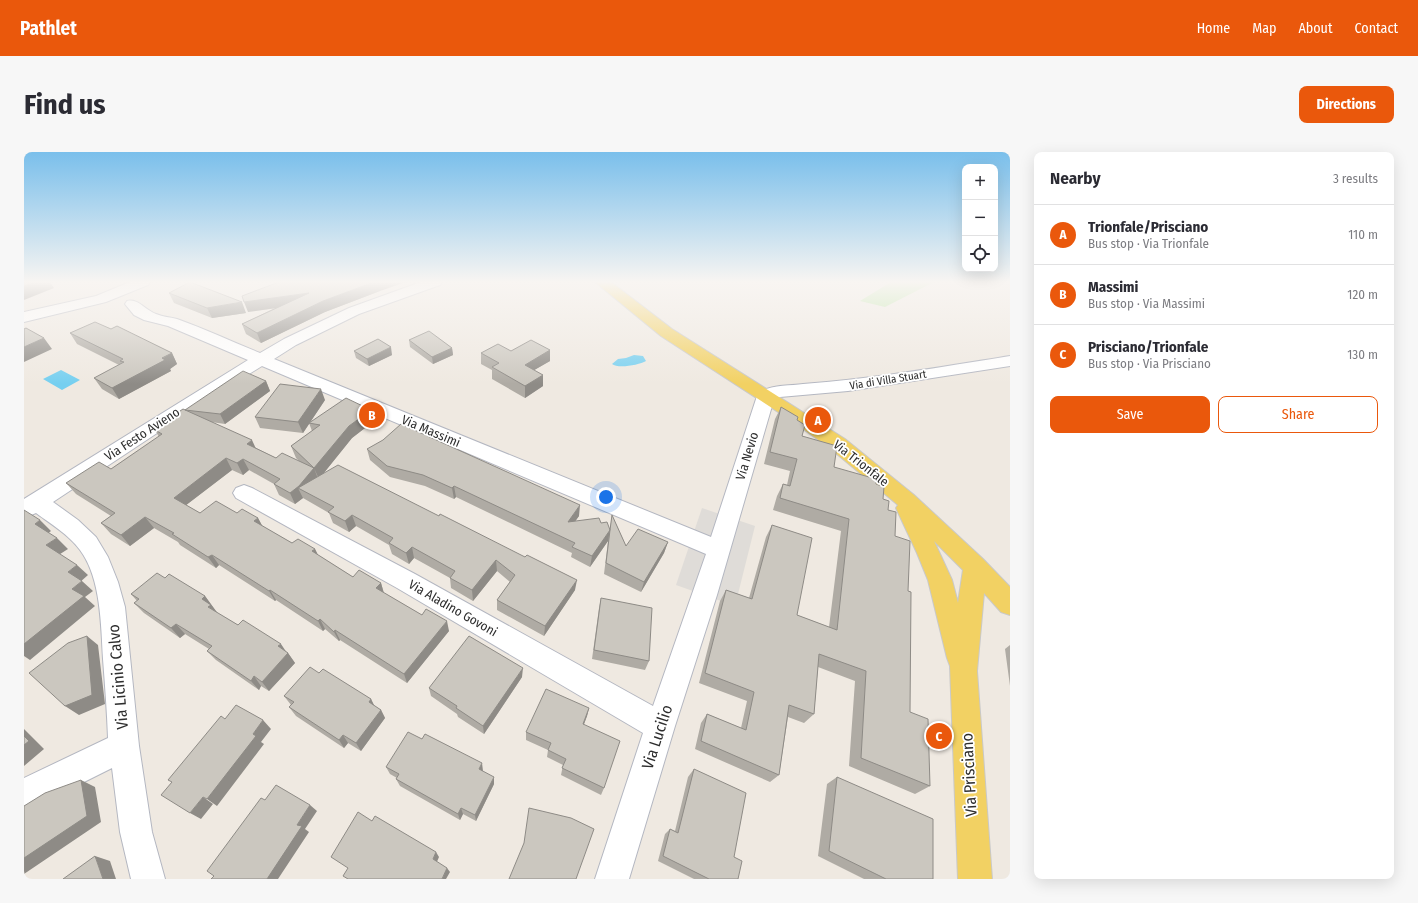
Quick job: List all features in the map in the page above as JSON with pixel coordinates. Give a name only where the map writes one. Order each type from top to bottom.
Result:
[{"type":"main road","name":"Via Trionfale","points":[[646,316],[668,334],[838,444],[901,495],[975,566],[1010,604]]},
{"type":"main road","name":"Via Prisciano","points":[[901,495],[929,553],[940,580],[963,671]]},
{"type":"main road","name":"Via Prisciano","points":[[975,566],[963,671],[975,879]]},
{"type":"street","name":"Via Massimi","points":[[149,316],[160,321],[171,322],[719,550]]},
{"type":"street","name":"Via Festo Avieno","points":[[30,506],[261,359],[290,342],[345,316]]},
{"type":"street","name":"Via di Villa Stuart","points":[[766,396],[777,392],[848,386],[1010,361]]},
{"type":"street","name":"Via Nevio","points":[[719,550],[766,396]]},
{"type":"street","name":"Via Aladino Govoni","points":[[244,493],[413,585],[660,726]]},
{"type":"street","name":"Via Licinio Calvo","points":[[30,506],[66,522],[86,542],[94,554],[101,570],[112,607],[124,746],[136,832],[148,879]]},
{"type":"street","name":"Via Lucilio","points":[[612,879],[660,726],[719,550]]},
{"type":"street","points":[[24,796],[45,784],[124,746]]},
{"type":"shaded area","points":[[702,508],[755,526],[735,606],[676,585]]},
{"type":"water","points":[[634,355],[643,356],[646,361],[629,366],[612,364],[618,359]]},
{"type":"water","points":[[61,370],[80,380],[62,390],[43,379]]},
{"type":"building","points":[[259,316],[292,316],[257,333],[242,324]]},
{"type":"building","points":[[95,322],[111,329],[117,326],[172,353],[162,358],[165,360],[112,388],[94,378],[124,362],[120,361],[123,359],[70,333]]},
{"type":"building","points":[[26,328],[44,338],[24,347],[24,329]]},
{"type":"building","points":[[429,331],[452,348],[432,357],[409,340]]},
{"type":"building","points":[[378,339],[391,347],[367,359],[354,351]]},
{"type":"building","points":[[531,340],[550,350],[525,365],[543,375],[525,386],[492,367],[499,363],[481,353],[498,344],[511,351]]},
{"type":"building","points":[[243,371],[266,381],[220,414],[185,410]]},
{"type":"building","points":[[280,384],[321,389],[298,422],[255,417]]},
{"type":"building","points":[[346,398],[371,410],[349,426],[314,468],[291,446],[320,425],[309,423]]},
{"type":"building","points":[[781,407],[798,417],[797,420],[805,425],[802,436],[837,446],[834,467],[876,479],[876,484],[884,487],[883,499],[889,501],[888,510],[896,512],[895,536],[910,541],[908,591],[911,592],[910,712],[928,719],[930,786],[861,758],[866,671],[819,654],[814,714],[789,705],[779,775],[701,741],[707,714],[746,730],[754,692],[705,673],[726,590],[752,599],[772,525],[812,538],[797,615],[837,630],[849,519],[780,498],[783,484],[790,486],[797,459],[770,452]]},
{"type":"building","points":[[183,409],[252,440],[247,444],[276,458],[282,453],[314,468],[299,486],[290,493],[274,484],[280,479],[243,459],[237,463],[226,458],[174,498],[200,513],[216,501],[237,513],[242,509],[258,518],[254,521],[292,543],[298,539],[315,549],[312,551],[353,577],[359,570],[381,583],[376,588],[422,615],[426,609],[447,621],[404,674],[335,630],[334,632],[320,619],[318,621],[212,555],[208,557],[172,534],[174,533],[145,517],[121,535],[101,523],[115,513],[66,483],[99,462],[111,469],[162,434],[155,430],[168,422],[165,421]]},
{"type":"building","points":[[401,424],[580,505],[568,522],[599,518],[601,523],[607,522],[610,530],[592,556],[572,547],[575,543],[454,486],[452,488],[423,475],[387,466],[367,449],[383,440]]},
{"type":"building","points":[[338,465],[439,516],[440,514],[525,557],[527,555],[577,580],[545,626],[497,600],[515,575],[496,560],[472,590],[450,578],[455,571],[412,547],[406,553],[389,543],[393,538],[352,515],[345,521],[328,512],[334,507],[298,488]]},
{"type":"building","points":[[24,510],[40,520],[35,524],[57,538],[46,545],[77,565],[68,572],[82,581],[72,589],[84,596],[24,644]]},
{"type":"building","points":[[612,515],[626,546],[638,529],[668,542],[644,582],[606,563]]},
{"type":"building","points":[[157,573],[165,578],[169,574],[205,596],[202,599],[211,605],[208,607],[238,625],[243,620],[281,644],[278,646],[288,653],[262,682],[254,676],[251,681],[207,651],[212,646],[176,624],[171,628],[134,603],[139,599],[131,594]]},
{"type":"building","points":[[601,598],[652,608],[649,661],[594,650]]},
{"type":"building","points":[[87,636],[92,695],[65,706],[29,673],[68,643]]},
{"type":"building","points":[[469,636],[523,668],[483,726],[456,708],[457,706],[429,688]]},
{"type":"building","points":[[310,667],[319,673],[323,669],[371,699],[369,702],[381,710],[356,743],[343,735],[339,740],[289,707],[294,702],[284,696]]},
{"type":"building","points":[[546,689],[589,708],[583,724],[620,741],[604,788],[562,768],[566,759],[548,750],[551,743],[526,732]]},
{"type":"building","points":[[236,705],[263,720],[253,734],[256,736],[207,799],[203,797],[190,813],[161,795],[172,782],[168,780],[221,716],[225,719]]},
{"type":"building","points":[[408,732],[422,739],[425,734],[482,763],[479,769],[494,777],[475,815],[461,808],[458,814],[396,779],[399,774],[386,767]]},
{"type":"building","points":[[24,736],[29,741],[24,745]]},
{"type":"building","points":[[694,769],[746,793],[734,857],[742,861],[738,879],[709,879],[663,856],[670,829],[678,833]]},
{"type":"building","points":[[837,777],[933,819],[933,879],[886,879],[829,851]]},
{"type":"building","points":[[81,780],[87,816],[24,858],[24,806],[45,793]]},
{"type":"building","points":[[276,785],[310,805],[297,825],[302,826],[267,879],[211,879],[214,876],[207,871],[261,798],[265,800]]},
{"type":"building","points":[[529,808],[571,818],[594,829],[576,879],[509,879],[524,843]]},
{"type":"building","points":[[358,812],[372,821],[375,816],[436,852],[433,859],[447,868],[442,879],[348,879],[343,876],[348,868],[331,857]]},
{"type":"building","points":[[95,856],[103,879],[63,879]]},
{"type":"place","name":"Massimi","points":[[372,415]]},
{"type":"place","name":"Trionfale/Prisciano","points":[[818,420]]},
{"type":"place","name":"Prisciano/Trionfale","points":[[939,736]]}]
